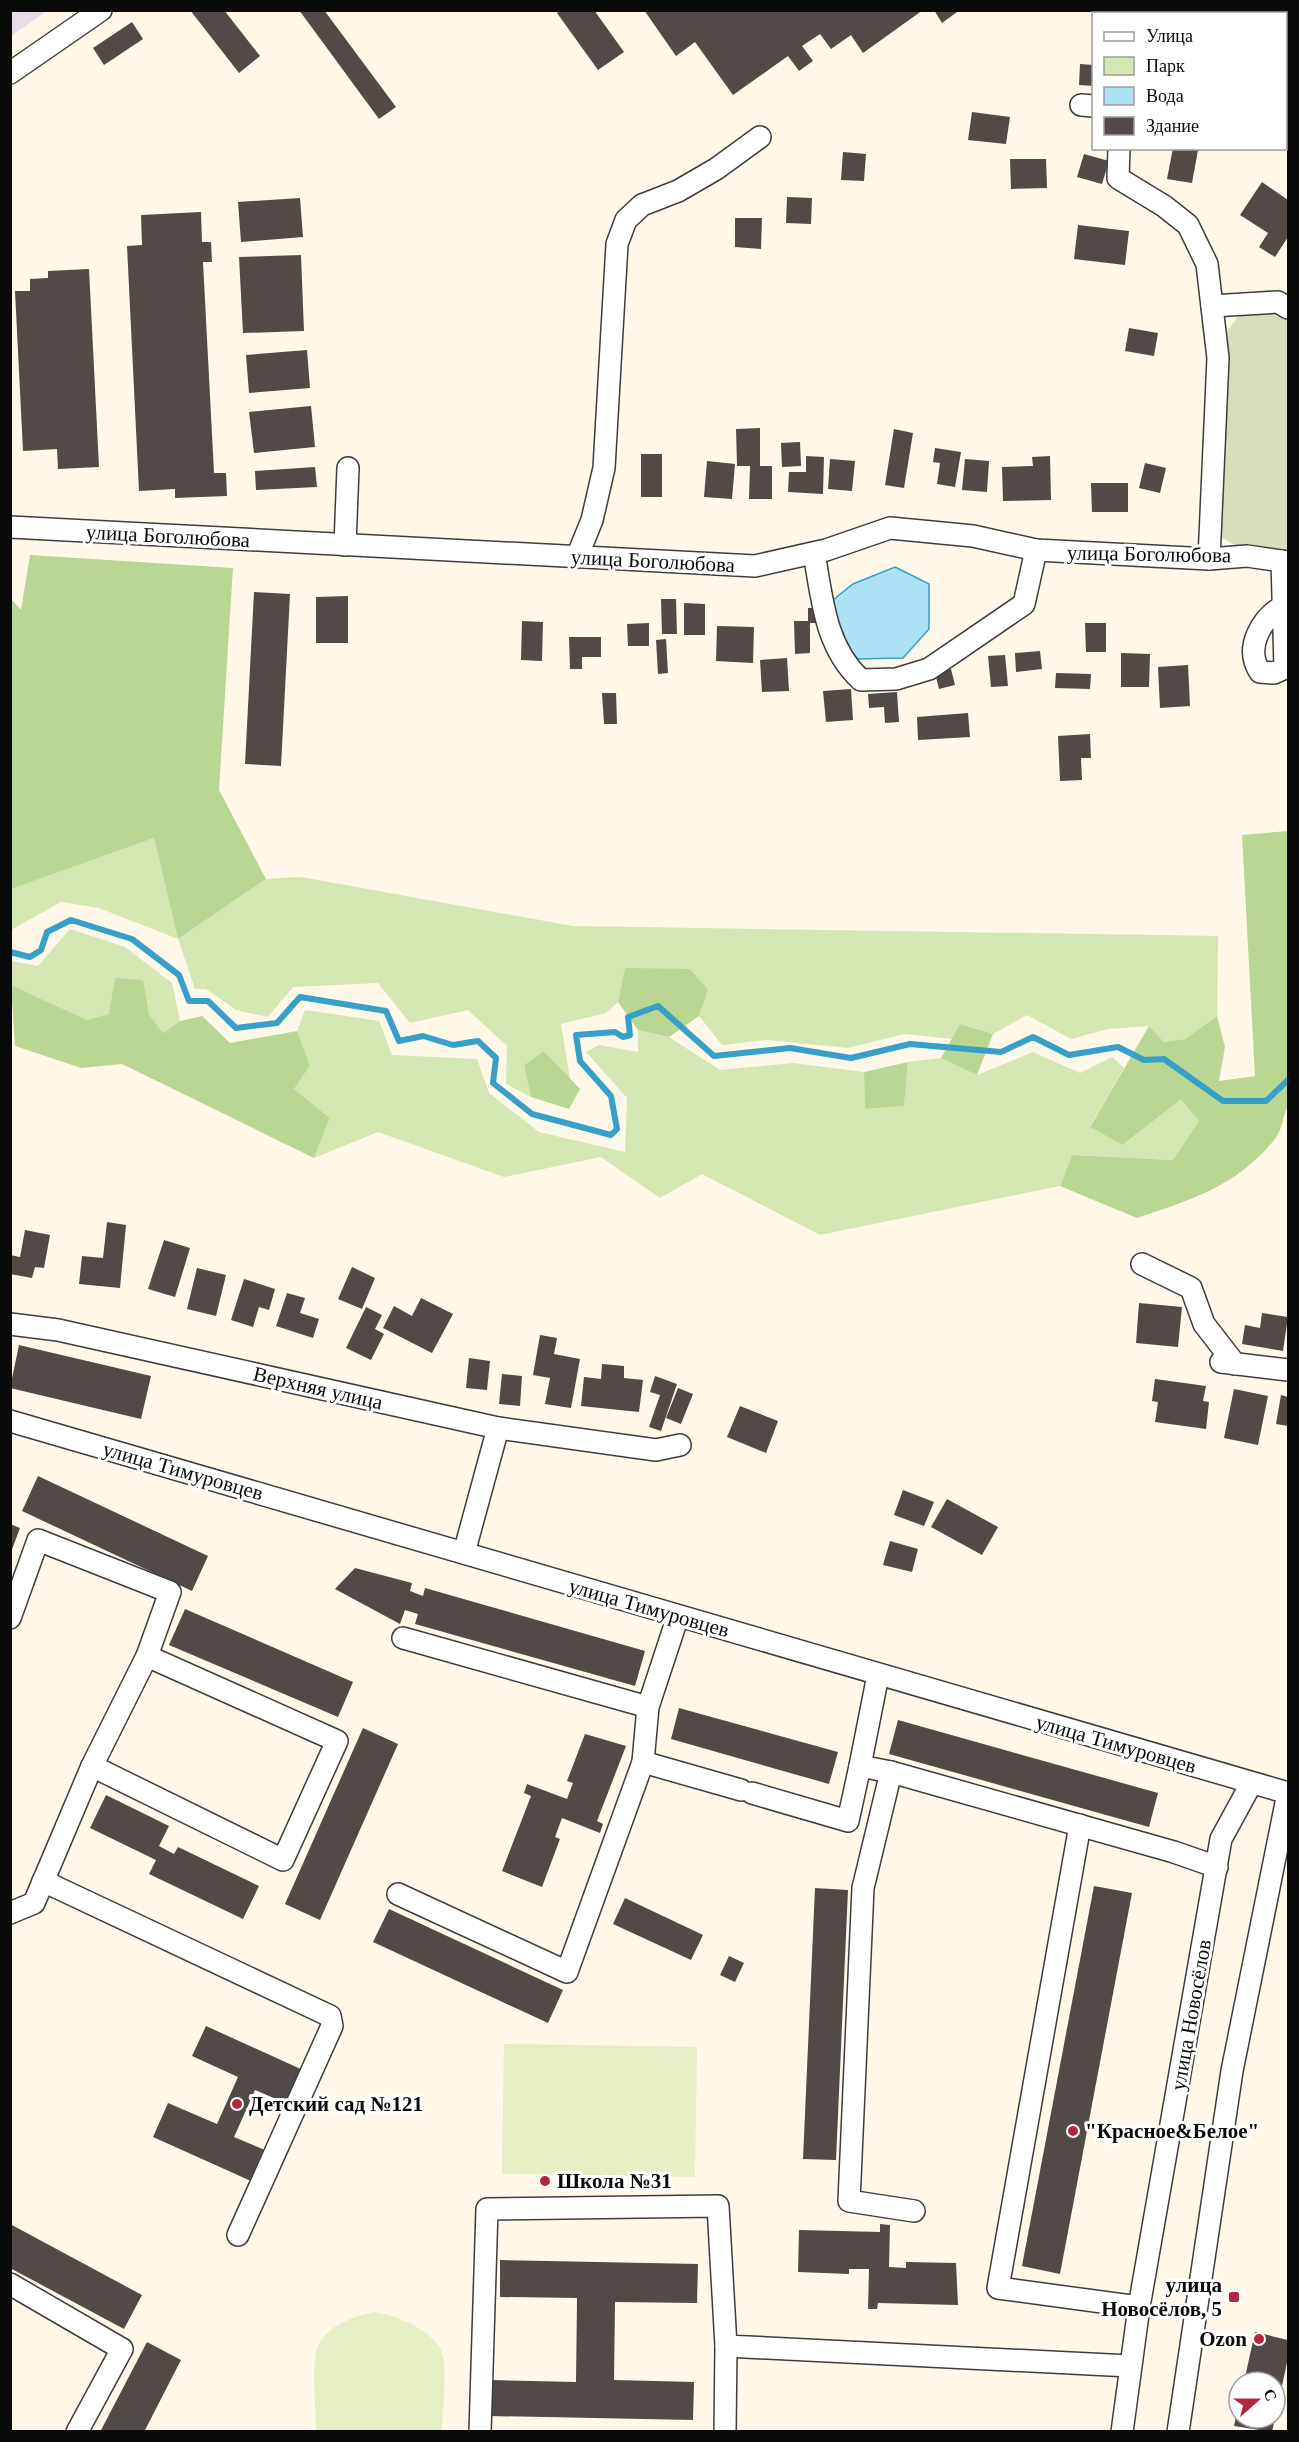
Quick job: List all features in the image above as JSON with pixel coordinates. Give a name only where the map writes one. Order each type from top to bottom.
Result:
[{"type":"street","points":[[10,74],[101,10]]},
{"type":"street","points":[[577,557],[592,520],[604,468],[617,244],[626,220],[642,205],[678,191],[706,175],[760,137]]},
{"type":"street","points":[[1119,150],[1118,178],[1188,225],[1207,264],[1218,358],[1209,559]]},
{"type":"street","points":[[1212,306],[1278,302],[1288,308]]},
{"type":"street","points":[[345,545],[348,468]]},
{"type":"street","name":"улица Боголюбова","points":[[10,527],[755,566],[814,553],[890,528],[973,536],[1036,550],[1209,559],[1247,556],[1285,562]]},
{"type":"street","points":[[814,553],[829,633],[848,668],[861,680],[896,679],[929,669],[1024,604],[1036,550]]},
{"type":"street","points":[[1283,606],[1285,562]]},
{"type":"street","points":[[1142,1264],[1191,1288],[1204,1324],[1227,1363],[1288,1370]]},
{"type":"street","name":"Верхняя улица","points":[[10,1324],[69,1333],[498,1428],[656,1450],[680,1445]]},
{"type":"street","name":"улица Тимуровцев","points":[[10,1420],[1288,1793]]},
{"type":"street","points":[[464,1553],[498,1428]]},
{"type":"street","points":[[10,1618],[38,1540],[170,1592],[147,1656],[92,1766],[34,1904],[10,1913]]},
{"type":"street","points":[[398,1894],[567,1972],[643,1762],[648,1707],[678,1616]]},
{"type":"street","points":[[403,1638],[648,1707]]},
{"type":"street","points":[[92,1766],[283,1860],[337,1741],[147,1656]]},
{"type":"street","points":[[643,1762],[848,1821],[878,1675]]},
{"type":"street","points":[[860,1766],[891,1772],[1080,1825],[1217,1867]]},
{"type":"street","points":[[891,1772],[863,1888],[849,2201],[914,2211]]},
{"type":"street","name":"улица Новосёлов","points":[[1122,2432],[1139,2307],[1221,1839],[1251,1784]]},
{"type":"street","points":[[1178,2432],[1232,2071],[1288,1793]]},
{"type":"street","points":[[1080,1825],[998,2288],[1139,2307]]},
{"type":"street","points":[[43,1881],[330,2016],[332,2026],[238,2235]]},
{"type":"street","points":[[480,2432],[487,2209],[718,2206],[726,2346],[725,2432]]},
{"type":"street","points":[[10,2284],[122,2349],[77,2432]]},
{"type":"street","points":[[726,2346],[1130,2366]]},
{"type":"shaded area","points":[[11,10],[47,10],[47,11],[11,36]]},
{"type":"green space","points":[[1273,310],[1288,320],[1288,553],[1237,546],[1219,536],[1227,332],[1239,315]]},
{"type":"green space","points":[[30,555],[233,568],[219,790],[266,879],[178,939],[154,838],[11,889],[11,599],[21,610]]},
{"type":"green space","points":[[1288,831],[1288,1106],[1277,1136],[1245,1169],[1229,1180],[1195,1197],[1137,1218],[1060,1186],[1072,1155],[1173,1160],[1199,1121],[1181,1099],[1123,1145],[1090,1127],[1149,1026],[1164,1042],[1185,1039],[1217,1016],[1225,1047],[1219,1081],[1255,1076],[1242,835]]},
{"type":"green space","points":[[154,838],[178,939],[99,908],[61,902],[11,930],[10,889]]},
{"type":"green space","points":[[301,877],[573,926],[1218,936],[1217,1016],[1185,1039],[1164,1042],[1149,1026],[1108,1029],[1071,1039],[1027,1015],[993,1034],[960,1024],[952,1039],[905,1034],[848,1048],[767,1040],[722,1045],[699,1016],[708,990],[625,969],[618,1002],[606,1013],[561,1024],[570,1079],[544,1051],[524,1065],[531,1097],[506,1084],[507,1046],[468,1010],[410,1023],[378,983],[293,987],[268,1017],[236,1010],[206,989],[195,989],[178,939],[266,879]]},
{"type":"green space","points":[[70,929],[125,947],[172,983],[180,1021],[163,1033],[149,1016],[109,1014],[87,1020],[11,985],[11,961],[38,966]]},
{"type":"green space","points":[[625,968],[690,969],[708,990],[699,1016],[669,1037],[638,1030],[618,1002]]},
{"type":"green space","points":[[115,978],[143,980],[149,1015],[163,1033],[180,1021],[202,1016],[230,1043],[297,1031],[310,1066],[294,1089],[330,1118],[314,1158],[122,1064],[81,1068],[15,1046],[11,985],[87,1020],[109,1014]]},
{"type":"green space","points":[[305,1010],[379,1021],[392,1055],[477,1059],[489,1093],[539,1132],[625,1152],[627,1098],[586,1052],[599,1045],[638,1052],[638,1030],[669,1037],[720,1070],[793,1063],[864,1072],[865,1109],[904,1106],[908,1062],[941,1058],[977,1075],[1033,1052],[1080,1073],[1112,1057],[1124,1068],[1090,1126],[1124,1145],[1181,1098],[1199,1121],[1173,1160],[1072,1155],[1060,1186],[820,1235],[702,1174],[660,1198],[601,1157],[504,1177],[378,1132],[314,1158],[330,1118],[294,1089],[310,1066],[297,1031]]},
{"type":"green space","points":[[960,1024],[993,1034],[977,1075],[941,1058]]},
{"type":"green space","points":[[544,1051],[580,1089],[569,1109],[531,1097],[524,1065]]},
{"type":"green space","points":[[908,1062],[904,1106],[865,1109],[864,1072]]},
{"type":"green space","points":[[504,2044],[697,2047],[695,2177],[502,2174]]},
{"type":"green space","points":[[374,2312],[414,2326],[433,2339],[439,2347],[445,2372],[442,2431],[316,2431],[314,2370],[319,2344],[324,2336],[339,2324]]},
{"type":"water","points":[[895,567],[929,584],[929,629],[903,658],[855,659],[827,622],[833,600],[853,584]]},
{"type":"building","points":[[190,10],[224,10],[260,56],[239,73]]},
{"type":"building","points":[[299,10],[324,10],[396,107],[379,119]]},
{"type":"building","points":[[560,10],[594,10],[624,52],[598,70],[557,13]]},
{"type":"building","points":[[644,10],[923,10],[863,53],[851,35],[831,49],[820,34],[802,46],[813,61],[799,71],[788,56],[733,95],[695,42],[676,56]]},
{"type":"building","points":[[934,10],[960,10],[942,23]]},
{"type":"building","points":[[1123,10],[1170,10],[1155,12],[1124,12]]},
{"type":"building","points":[[1287,13],[1288,13],[1287,40]]},
{"type":"building","points":[[132,22],[143,39],[104,65],[93,48]]},
{"type":"building","points":[[1080,64],[1092,65],[1092,86],[1079,85]]},
{"type":"building","points":[[972,112],[1010,117],[1006,144],[968,140]]},
{"type":"building","points":[[1173,150],[1198,150],[1192,183],[1167,179]]},
{"type":"building","points":[[843,152],[866,154],[864,181],[841,180]]},
{"type":"building","points":[[1084,154],[1109,161],[1102,184],[1077,177]]},
{"type":"building","points":[[1010,159],[1046,159],[1047,188],[1011,189]]},
{"type":"building","points":[[1262,182],[1288,200],[1288,237],[1275,257],[1259,247],[1268,233],[1240,215]]},
{"type":"building","points":[[787,197],[812,198],[811,224],[786,223]]},
{"type":"building","points":[[300,198],[303,237],[241,242],[238,202]]},
{"type":"building","points":[[201,212],[202,242],[211,242],[212,262],[203,262],[214,473],[226,473],[227,496],[175,498],[175,489],[139,491],[127,246],[142,245],[141,215]]},
{"type":"building","points":[[735,218],[762,218],[761,249],[735,247]]},
{"type":"building","points":[[1078,225],[1129,231],[1125,265],[1074,259]]},
{"type":"building","points":[[301,255],[304,331],[243,333],[239,257]]},
{"type":"building","points":[[89,269],[99,467],[58,469],[57,449],[23,451],[15,291],[30,291],[30,279],[48,278],[48,271]]},
{"type":"building","points":[[1129,328],[1158,333],[1154,356],[1125,351]]},
{"type":"building","points":[[307,350],[310,388],[249,393],[246,355]]},
{"type":"building","points":[[311,406],[315,447],[254,453],[249,412]]},
{"type":"building","points":[[760,428],[760,466],[772,466],[772,499],[749,499],[750,466],[737,466],[736,429]]},
{"type":"building","points":[[894,429],[913,433],[904,488],[885,485]]},
{"type":"building","points":[[800,442],[801,466],[782,467],[781,443]]},
{"type":"building","points":[[935,448],[961,452],[955,487],[937,484],[940,463],[933,462]]},
{"type":"building","points":[[641,454],[662,454],[662,497],[641,497]]},
{"type":"building","points":[[806,456],[824,457],[823,494],[788,492],[789,472],[806,472]]},
{"type":"building","points":[[1050,456],[1051,500],[1003,501],[1002,467],[1033,466],[1032,457]]},
{"type":"building","points":[[830,459],[855,461],[852,491],[828,489]]},
{"type":"building","points":[[965,459],[989,461],[987,492],[962,490]]},
{"type":"building","points":[[707,461],[735,464],[732,499],[704,497]]},
{"type":"building","points":[[1145,463],[1166,468],[1160,493],[1139,488]]},
{"type":"building","points":[[315,467],[317,487],[256,490],[255,471]]},
{"type":"building","points":[[1091,483],[1128,483],[1128,512],[1092,512]]},
{"type":"building","points":[[254,592],[290,594],[281,766],[245,764]]},
{"type":"building","points":[[348,596],[348,643],[316,643],[316,597]]},
{"type":"building","points":[[661,599],[676,599],[677,634],[662,634]]},
{"type":"building","points":[[684,603],[705,604],[705,635],[684,635]]},
{"type":"building","points":[[808,608],[818,608],[819,623],[810,623],[810,653],[795,654],[794,621],[808,621]]},
{"type":"building","points":[[522,621],[543,622],[542,661],[521,660]]},
{"type":"building","points":[[649,623],[649,646],[628,646],[627,624]]},
{"type":"building","points":[[1085,623],[1106,623],[1106,652],[1086,652]]},
{"type":"building","points":[[717,626],[754,627],[753,663],[716,661]]},
{"type":"building","points":[[569,637],[601,637],[601,657],[582,657],[582,669],[570,669]]},
{"type":"building","points":[[666,639],[668,673],[658,674],[656,640]]},
{"type":"building","points":[[1040,651],[1042,669],[1016,672],[1015,653]]},
{"type":"building","points":[[1121,653],[1150,654],[1149,687],[1121,687]]},
{"type":"building","points":[[1005,655],[1008,686],[991,687],[988,656]]},
{"type":"building","points":[[787,658],[789,691],[762,692],[760,660]]},
{"type":"building","points":[[1188,665],[1190,706],[1160,708],[1158,667]]},
{"type":"building","points":[[951,669],[955,685],[939,689],[935,673]]},
{"type":"building","points":[[1056,673],[1091,674],[1090,689],[1055,688]]},
{"type":"building","points":[[851,689],[853,720],[826,722],[823,691]]},
{"type":"building","points":[[897,692],[899,722],[885,723],[884,707],[869,708],[868,694]]},
{"type":"building","points":[[602,693],[616,693],[617,724],[604,724]]},
{"type":"building","points":[[968,713],[970,737],[918,740],[917,717]]},
{"type":"building","points":[[1090,734],[1091,758],[1081,758],[1082,780],[1060,781],[1058,736]]},
{"type":"building","points":[[107,1222],[126,1225],[120,1288],[79,1284],[82,1256],[103,1258]]},
{"type":"building","points":[[25,1230],[50,1235],[44,1268],[35,1267],[32,1278],[10,1274],[10,1255],[20,1257]]},
{"type":"building","points":[[164,1240],[190,1248],[175,1297],[148,1289]]},
{"type":"building","points":[[352,1267],[375,1278],[362,1309],[338,1299]]},
{"type":"building","points":[[197,1268],[226,1275],[216,1316],[187,1309]]},
{"type":"building","points":[[244,1279],[275,1289],[269,1310],[259,1307],[253,1327],[231,1320]]},
{"type":"building","points":[[287,1293],[305,1298],[300,1313],[319,1319],[313,1338],[276,1326]]},
{"type":"building","points":[[421,1298],[453,1314],[432,1353],[383,1328],[394,1306],[412,1316]]},
{"type":"building","points":[[1139,1303],[1182,1307],[1178,1347],[1136,1343]]},
{"type":"building","points":[[366,1307],[382,1315],[375,1329],[384,1334],[371,1360],[346,1348]]},
{"type":"building","points":[[1262,1313],[1288,1317],[1283,1351],[1242,1344],[1245,1325],[1260,1328]]},
{"type":"building","points":[[540,1335],[557,1338],[554,1354],[580,1359],[571,1408],[545,1404],[550,1378],[533,1375]]},
{"type":"building","points":[[19,1345],[151,1376],[141,1419],[10,1388]]},
{"type":"building","points":[[469,1358],[490,1361],[487,1390],[466,1388]]},
{"type":"building","points":[[602,1364],[624,1366],[624,1378],[643,1380],[639,1412],[581,1406],[584,1377],[601,1379]]},
{"type":"building","points":[[502,1374],[522,1376],[520,1406],[499,1404]]},
{"type":"building","points":[[655,1376],[677,1384],[661,1431],[649,1427],[660,1395],[650,1392]]},
{"type":"building","points":[[1155,1379],[1206,1386],[1203,1401],[1209,1402],[1206,1429],[1155,1422],[1158,1402],[1152,1401]]},
{"type":"building","points":[[678,1388],[693,1394],[681,1424],[666,1418]]},
{"type":"building","points":[[1234,1389],[1268,1396],[1258,1445],[1224,1438]]},
{"type":"building","points":[[1281,1395],[1288,1397],[1288,1426],[1276,1424]]},
{"type":"building","points":[[740,1406],[778,1421],[766,1453],[727,1437]]},
{"type":"building","points":[[38,1476],[208,1556],[192,1591],[22,1511]]},
{"type":"building","points":[[903,1490],[934,1502],[924,1526],[894,1515]]},
{"type":"building","points":[[947,1499],[998,1527],[982,1555],[931,1527]]},
{"type":"building","points":[[10,1524],[20,1528],[11,1552],[10,1552]]},
{"type":"building","points":[[890,1541],[918,1549],[912,1572],[883,1565]]},
{"type":"building","points":[[355,1568],[412,1583],[410,1591],[423,1596],[425,1588],[645,1651],[635,1686],[415,1624],[418,1614],[405,1610],[400,1624],[335,1589]]},
{"type":"building","points":[[185,1609],[353,1682],[338,1717],[169,1645]]},
{"type":"building","points":[[679,1708],[838,1752],[829,1784],[671,1739]]},
{"type":"building","points":[[898,1720],[1158,1793],[1149,1827],[889,1754]]},
{"type":"building","points":[[363,1728],[398,1744],[320,1920],[285,1904]]},
{"type":"building","points":[[585,1734],[626,1746],[597,1821],[603,1824],[600,1833],[562,1818],[555,1837],[560,1839],[542,1887],[502,1871],[531,1796],[524,1793],[527,1784],[567,1799],[573,1783],[567,1781]]},
{"type":"building","points":[[106,1795],[169,1826],[159,1846],[174,1854],[178,1847],[259,1886],[243,1919],[149,1874],[156,1860],[90,1828]]},
{"type":"building","points":[[1094,1886],[1132,1893],[1060,2274],[1022,2266]]},
{"type":"building","points":[[815,1888],[848,1890],[836,2160],[803,2159]]},
{"type":"building","points":[[625,1898],[703,1935],[691,1960],[613,1924]]},
{"type":"building","points":[[389,1909],[563,1990],[548,2023],[373,1942]]},
{"type":"building","points":[[729,1956],[744,1963],[735,1982],[720,1975]]},
{"type":"building","name":"Детский сад №121","points":[[206,2026],[305,2071],[290,2105],[255,2090],[234,2137],[265,2150],[251,2181],[153,2137],[168,2103],[217,2124],[238,2077],[192,2056]]},
{"type":"building","points":[[10,2224],[142,2295],[124,2329],[10,2268]]},
{"type":"building","points":[[880,2224],[890,2225],[889,2267],[906,2268],[906,2262],[956,2263],[958,2305],[878,2303],[877,2309],[868,2309],[869,2269],[849,2269],[849,2274],[798,2272],[799,2230],[880,2232]]},
{"type":"building","points":[[500,2260],[698,2264],[697,2303],[615,2302],[614,2380],[694,2382],[693,2420],[489,2416],[490,2380],[576,2382],[577,2298],[500,2297]]},
{"type":"building","points":[[1255,2332],[1288,2340],[1285,2370],[1247,2370]]},
{"type":"building","points":[[147,2342],[181,2360],[144,2432],[100,2432]]},
{"type":"waterway","points":[[10,952],[30,957],[41,950],[47,932],[71,920],[132,939],[179,975],[189,1001],[208,1001],[236,1028],[277,1023],[300,997],[386,1011],[399,1041],[423,1036],[453,1045],[478,1041],[496,1058],[493,1083],[532,1114],[611,1135],[617,1129],[611,1096],[580,1061],[576,1035],[615,1032],[623,1037],[630,1035],[628,1017],[658,1006],[714,1056],[790,1048],[851,1058],[910,1044],[1001,1052],[1033,1037],[1069,1055],[1118,1047],[1144,1060],[1164,1059],[1223,1101],[1266,1101],[1288,1080]]},
{"type":"place","name":"Детский сад №121","points":[[237,2104]]},
{"type":"place","name":"\"Красное&Белое\"","points":[[1073,2131]]},
{"type":"place","name":"Школа №31","points":[[545,2181]]},
{"type":"place","name":"улица Новосёлов, 5","points":[[1234,2297]]},
{"type":"place","name":"Ozon","points":[[1259,2339]]}]
